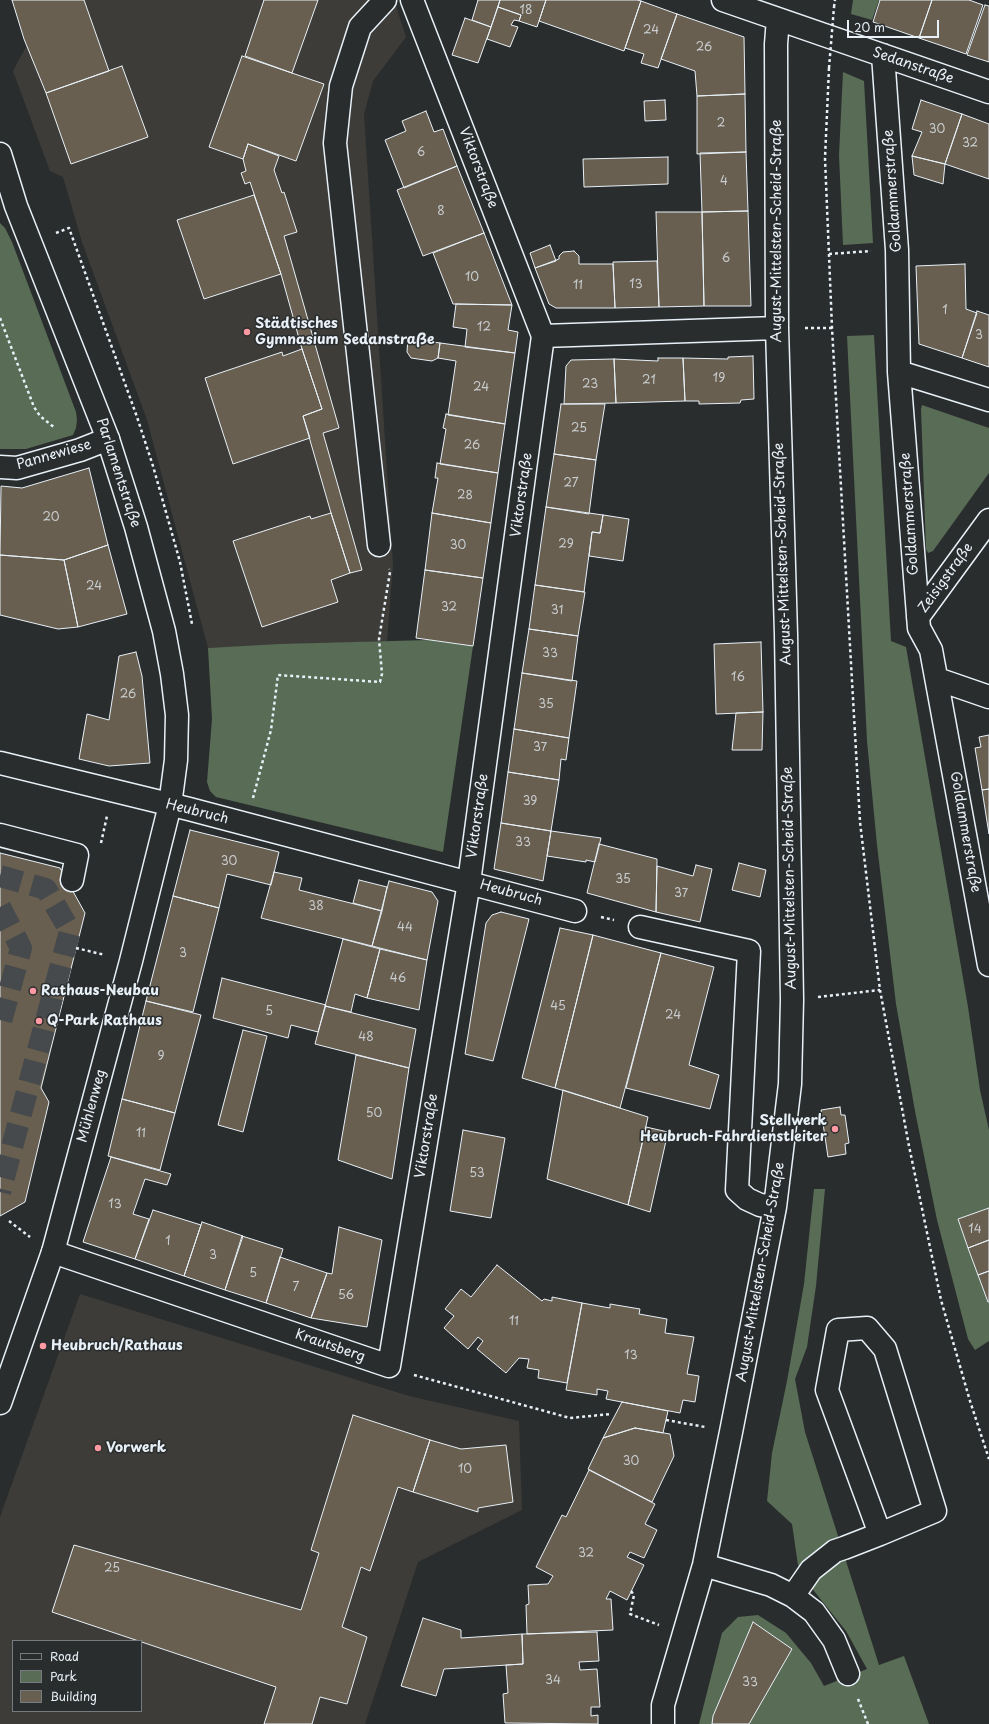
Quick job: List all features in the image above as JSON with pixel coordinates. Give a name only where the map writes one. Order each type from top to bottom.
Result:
[{"type":"street","points":[[379,545],[335,144],[341,86],[360,27],[385,0]]},
{"type":"street","name":"Viktorstraße","points":[[389,1366],[469,882],[544,336],[412,0]]},
{"type":"street","name":"Sedanstraße","points":[[723,0],[989,92]]},
{"type":"street","name":"August-Mittelsten-Scheid-Straße","points":[[662,1724],[663,1705],[704,1565],[732,1432],[775,1207],[790,1084],[792,1000],[786,634],[777,328],[776,44],[778,19]]},
{"type":"street","name":"Goldammerstraße","points":[[883,55],[897,250],[899,372],[919,628],[931,650],[989,965]]},
{"type":"street","name":"Parlamentstraße","points":[[0,154],[8,204],[108,439],[136,527],[164,631],[172,674],[177,715],[176,760],[170,805]]},
{"type":"street","points":[[544,336],[777,328]]},
{"type":"street","points":[[899,372],[989,400]]},
{"type":"street","name":"Pannewiese","points":[[0,466],[17,468],[80,450],[108,439]]},
{"type":"street","name":"Zeisigstraße","points":[[918,617],[989,520]]},
{"type":"street","points":[[937,679],[989,697]]},
{"type":"street","name":"Heubruch","points":[[0,763],[247,824],[575,911]]},
{"type":"street","name":"Mühlenweg","points":[[0,1403],[53,1252],[131,961],[170,805]]},
{"type":"street","points":[[0,835],[77,855],[72,880]]},
{"type":"street","points":[[640,927],[749,951],[737,1190],[747,1199],[760,1205],[775,1207]]},
{"type":"street","name":"Krautsberg","points":[[53,1252],[389,1366]]},
{"type":"street","points":[[793,1596],[811,1570],[835,1551],[880,1534],[935,1511],[885,1349],[867,1328],[838,1330],[827,1390],[880,1534]]},
{"type":"street","points":[[704,1565],[771,1585],[793,1596],[814,1612],[834,1640],[848,1674]]},
{"type":"path","points":[[835,0],[829,68],[825,158],[832,328],[860,822],[880,990],[909,1146],[941,1300],[970,1401],[989,1459]]},
{"type":"path","points":[[829,254],[897,250]]},
{"type":"path","points":[[0,318],[34,407],[40,416],[80,450]]},
{"type":"path","points":[[247,824],[271,730],[278,675],[380,682],[382,674],[379,640],[390,572],[379,545]]},
{"type":"path","points":[[77,855],[97,860],[114,791]]},
{"type":"path","points":[[575,911],[640,927]]},
{"type":"path","points":[[76,948],[97,953]]},
{"type":"path","points":[[792,1000],[880,990]]},
{"type":"path","points":[[9,1221],[35,1241]]},
{"type":"path","points":[[389,1366],[411,1374],[570,1418],[611,1414]]},
{"type":"path","points":[[666,1420],[732,1432]]},
{"type":"path","points":[[631,1591],[634,1595],[630,1614],[642,1619]]},
{"type":"shaded area","name":"Städtisches Gymnasium Sedanstraße","points":[[12,0],[394,0],[406,37],[373,81],[364,114],[393,565],[387,641],[208,648],[147,420],[82,242],[63,177],[50,171],[13,71],[28,43]]},
{"type":"shaded area","points":[[80,1294],[409,1396],[519,1421],[522,1510],[418,1562],[365,1724],[0,1724],[0,1517]]},
{"type":"green space","points":[[853,0],[879,0],[872,20],[851,14]]},
{"type":"green space","points":[[843,72],[864,81],[873,243],[843,245],[839,155]]},
{"type":"green space","points":[[0,223],[5,228],[12,242],[76,412],[77,420],[73,435],[26,449],[0,449]]},
{"type":"green space","points":[[874,335],[891,641],[906,647],[968,1007],[980,1090],[989,1130],[989,1341],[975,1350],[968,1339],[937,1220],[915,1111],[896,1004],[877,845],[867,741],[847,336]]},
{"type":"green space","points":[[922,405],[989,428],[989,473],[933,551],[928,553],[926,549]]},
{"type":"green space","points":[[429,640],[473,646],[443,852],[216,797],[210,791],[207,782],[212,719],[208,648],[280,644]]},
{"type":"green space","points":[[814,1189],[825,1189],[816,1286],[807,1347],[795,1379],[805,1432],[879,1665],[904,1656],[929,1724],[699,1724],[722,1633],[738,1617],[758,1615],[786,1633],[811,1663],[824,1686],[867,1669],[846,1631],[814,1591],[798,1565],[792,1524],[767,1501],[772,1453],[787,1381],[804,1284]]},
{"type":"building","points":[[12,0],[84,0],[109,71],[46,93],[24,39]]},
{"type":"building","points":[[264,0],[318,0],[292,73],[245,56]]},
{"type":"building","points":[[478,0],[500,0],[491,27],[472,20]]},
{"type":"building","points":[[500,0],[546,0],[537,27],[519,21],[521,15],[498,7]]},
{"type":"building","points":[[546,0],[641,1],[624,51],[539,21]]},
{"type":"building","points":[[880,0],[932,0],[919,38],[873,22]]},
{"type":"building","points":[[932,0],[969,0],[983,5],[966,54],[919,38]]},
{"type":"building","points":[[641,1],[677,14],[658,68],[641,63],[644,54],[625,48]]},
{"type":"building","points":[[985,5],[989,6],[989,62],[967,55]]},
{"type":"building","points":[[498,7],[521,15],[519,21],[514,20],[511,25],[518,27],[510,47],[487,39]]},
{"type":"building","points":[[677,14],[744,37],[745,94],[697,96],[695,71],[661,59]]},
{"type":"building","points":[[465,18],[491,27],[478,63],[452,55]]},
{"type":"building","points":[[242,56],[324,84],[296,161],[248,144],[243,159],[209,147]]},
{"type":"building","points":[[122,66],[148,137],[71,164],[46,93]]},
{"type":"building","points":[[745,94],[746,152],[697,154],[697,96]]},
{"type":"building","points":[[665,100],[666,120],[645,121],[644,101]]},
{"type":"building","points":[[921,100],[962,114],[945,164],[912,156],[922,132],[912,129]]},
{"type":"building","points":[[426,111],[434,132],[443,129],[457,166],[404,188],[385,140],[406,131],[402,121]]},
{"type":"building","points":[[962,114],[989,124],[989,179],[945,164]]},
{"type":"building","points":[[248,144],[279,156],[274,170],[282,193],[284,192],[297,232],[284,236],[339,428],[323,433],[362,570],[350,573],[303,416],[322,409],[302,349],[281,274],[250,182],[245,184],[241,173],[246,171],[243,159]]},
{"type":"building","points":[[746,152],[748,211],[702,212],[700,153]]},
{"type":"building","points":[[912,156],[945,164],[943,184],[914,175]]},
{"type":"building","points":[[668,157],[668,184],[584,187],[583,159]]},
{"type":"building","points":[[457,166],[484,233],[423,256],[397,190]]},
{"type":"building","points":[[254,195],[281,274],[204,299],[177,220]]},
{"type":"building","points":[[748,211],[751,306],[704,306],[702,212]]},
{"type":"building","points":[[656,212],[702,212],[704,306],[659,307]]},
{"type":"building","points":[[484,233],[512,305],[453,304],[433,253]]},
{"type":"building","points":[[550,245],[556,261],[535,268],[530,253]]},
{"type":"building","points":[[574,251],[579,256],[579,264],[613,264],[615,308],[556,308],[549,304],[535,268],[559,259],[559,256],[563,252]]},
{"type":"building","points":[[657,261],[659,307],[615,308],[613,262]]},
{"type":"building","points":[[965,264],[966,309],[977,313],[962,358],[919,344],[916,266]]},
{"type":"building","points":[[456,304],[512,305],[508,330],[518,332],[515,353],[465,347],[467,329],[453,327]]},
{"type":"building","points":[[977,311],[989,315],[989,367],[962,358]]},
{"type":"building","points":[[408,338],[440,343],[438,358],[432,361],[411,358],[407,352]]},
{"type":"building","points":[[440,343],[515,353],[505,424],[448,415],[456,361],[438,358]]},
{"type":"building","points":[[302,349],[322,409],[303,416],[310,438],[233,464],[205,378],[282,352],[283,356]]},
{"type":"building","points":[[753,356],[754,399],[741,400],[740,403],[699,404],[699,401],[685,401],[683,358],[728,359],[728,357]]},
{"type":"building","points":[[658,358],[683,358],[685,401],[616,403],[614,359],[658,361]]},
{"type":"building","points":[[614,359],[616,403],[564,404],[566,366],[571,360]]},
{"type":"building","points":[[561,404],[605,404],[596,460],[554,454]]},
{"type":"building","points":[[446,414],[505,424],[498,473],[440,464],[446,429],[443,428]]},
{"type":"building","points":[[554,454],[596,460],[589,514],[546,507]]},
{"type":"building","points":[[437,463],[498,473],[491,523],[432,513],[438,478],[435,478]]},
{"type":"building","points":[[89,468],[108,545],[64,560],[0,555],[1,486],[22,488]]},
{"type":"building","points":[[546,507],[603,515],[600,533],[592,532],[584,592],[535,585]]},
{"type":"building","points":[[331,513],[350,573],[331,580],[338,602],[262,627],[233,541],[310,516],[311,519]]},
{"type":"building","points":[[432,513],[491,523],[483,578],[425,570]]},
{"type":"building","points":[[603,515],[629,519],[623,561],[589,556],[592,532],[600,533]]},
{"type":"building","points":[[108,545],[127,614],[78,627],[64,560]]},
{"type":"building","points":[[0,555],[64,560],[78,627],[58,629],[0,615]]},
{"type":"building","points":[[425,570],[483,578],[473,646],[416,638]]},
{"type":"building","points":[[535,585],[585,592],[578,636],[529,629]]},
{"type":"building","points":[[529,629],[578,636],[572,681],[522,673]]},
{"type":"building","points":[[761,642],[763,712],[716,714],[714,644]]},
{"type":"building","points":[[136,652],[142,676],[150,763],[109,766],[79,759],[87,714],[109,720],[119,656]]},
{"type":"building","points":[[522,673],[577,681],[569,738],[514,729]]},
{"type":"building","points":[[763,712],[762,750],[732,750],[736,713]]},
{"type":"building","points":[[514,729],[569,738],[566,760],[561,759],[559,780],[508,772]]},
{"type":"building","points":[[989,735],[989,789],[982,790],[975,748],[981,747],[979,737]]},
{"type":"building","points":[[508,772],[559,780],[551,831],[501,823]]},
{"type":"building","points":[[989,789],[989,834],[982,790]]},
{"type":"building","points":[[501,823],[551,831],[543,881],[494,869]]},
{"type":"building","points":[[190,830],[279,852],[271,885],[227,874],[219,908],[173,896]]},
{"type":"building","points":[[551,831],[601,838],[595,862],[547,856]]},
{"type":"building","points":[[599,844],[657,859],[656,912],[587,893]]},
{"type":"building","name":"Rathaus-Neubau","points":[[0,853],[60,868],[85,913],[41,1088],[49,1102],[25,1202],[0,1216]]},
{"type":"building","points":[[739,863],[766,870],[760,897],[732,890]]},
{"type":"building","points":[[696,865],[712,869],[700,922],[656,912],[657,866],[693,876]]},
{"type":"building","points":[[274,872],[302,878],[299,890],[382,911],[372,946],[261,918]]},
{"type":"building","points":[[359,880],[387,887],[382,911],[353,903]]},
{"type":"building","points":[[389,881],[432,892],[438,901],[427,960],[372,946]]},
{"type":"building","points":[[173,896],[219,908],[193,1012],[146,1001]]},
{"type":"building","points":[[501,912],[529,919],[493,1061],[465,1054],[486,923],[492,915]]},
{"type":"building","points":[[560,928],[593,935],[555,1088],[522,1078]]},
{"type":"building","points":[[593,935],[661,953],[620,1108],[555,1088]]},
{"type":"building","points":[[343,939],[380,949],[367,998],[355,994],[351,1012],[325,1006]]},
{"type":"building","points":[[380,949],[427,960],[419,1010],[367,998]]},
{"type":"building","points":[[661,953],[714,967],[689,1065],[719,1075],[710,1109],[626,1088]]},
{"type":"building","points":[[222,978],[326,1005],[318,1032],[291,1025],[288,1038],[213,1018]]},
{"type":"building","points":[[146,1001],[201,1015],[175,1113],[122,1099]]},
{"type":"building","points":[[325,1006],[416,1029],[409,1068],[315,1044]]},
{"type":"building","points":[[243,1030],[267,1036],[243,1132],[218,1125]]},
{"type":"building","points":[[356,1055],[409,1068],[392,1179],[338,1160]]},
{"type":"building","points":[[563,1090],[648,1117],[628,1205],[547,1179]]},
{"type":"building","points":[[122,1099],[175,1113],[160,1170],[108,1156]]},
{"type":"building","name":"Stellwerk Heubruch-Fahrdienstleiter","points":[[840,1107],[841,1115],[845,1115],[849,1143],[845,1144],[846,1154],[828,1157],[821,1110]]},
{"type":"building","points":[[646,1127],[668,1132],[650,1212],[628,1205]]},
{"type":"building","points":[[463,1130],[505,1138],[491,1218],[450,1211]]},
{"type":"building","points":[[111,1157],[171,1174],[167,1185],[145,1179],[133,1214],[149,1219],[135,1259],[83,1242]]},
{"type":"building","points":[[989,1208],[989,1240],[968,1248],[958,1219]]},
{"type":"building","points":[[153,1210],[201,1225],[184,1276],[135,1259]]},
{"type":"building","points":[[202,1222],[243,1236],[225,1290],[184,1276]]},
{"type":"building","points":[[339,1227],[382,1240],[367,1327],[311,1318],[327,1273],[332,1274]]},
{"type":"building","points":[[242,1236],[283,1249],[266,1303],[225,1290]]},
{"type":"building","points":[[989,1240],[989,1271],[978,1275],[968,1248]]},
{"type":"building","points":[[280,1257],[327,1273],[311,1318],[266,1303]]},
{"type":"building","points":[[497,1265],[542,1301],[544,1299],[552,1301],[552,1297],[582,1303],[567,1383],[538,1378],[539,1370],[527,1368],[529,1359],[519,1358],[506,1373],[477,1349],[483,1341],[478,1337],[468,1349],[444,1328],[454,1316],[445,1309],[461,1289],[471,1297]]},
{"type":"building","points":[[989,1271],[989,1302],[988,1302],[978,1275]]},
{"type":"building","points":[[582,1303],[610,1308],[610,1304],[640,1309],[639,1314],[667,1319],[665,1333],[694,1337],[687,1374],[699,1376],[695,1402],[683,1400],[680,1413],[606,1399],[608,1391],[597,1389],[597,1395],[566,1390]]},
{"type":"building","points":[[622,1402],[668,1411],[663,1433],[635,1428],[603,1438]]},
{"type":"building","points":[[353,1415],[430,1440],[413,1492],[398,1487],[370,1571],[361,1567],[342,1627],[367,1637],[347,1704],[320,1697],[312,1724],[264,1724],[276,1687],[142,1642],[142,1640],[136,1640],[52,1612],[74,1545],[301,1610],[319,1553],[311,1550]]},
{"type":"building","points":[[635,1428],[670,1434],[674,1456],[652,1502],[588,1469],[603,1438]]},
{"type":"building","points":[[430,1440],[461,1449],[506,1445],[513,1502],[478,1508],[478,1512],[413,1492]]},
{"type":"building","points":[[589,1470],[655,1504],[645,1524],[657,1530],[644,1558],[630,1552],[627,1557],[644,1565],[627,1600],[610,1591],[606,1599],[611,1599],[613,1630],[527,1634],[526,1605],[529,1604],[528,1585],[548,1584],[553,1576],[536,1567],[562,1515],[566,1517]]},
{"type":"building","points":[[423,1618],[461,1630],[461,1638],[522,1634],[523,1664],[444,1669],[436,1696],[401,1686]]},
{"type":"building","points":[[753,1622],[792,1649],[749,1724],[712,1724],[713,1716]]},
{"type":"building","points":[[597,1632],[599,1661],[579,1662],[580,1670],[597,1669],[600,1707],[591,1707],[591,1716],[598,1715],[598,1724],[505,1723],[503,1694],[508,1693],[506,1665],[523,1664],[522,1634]]},
{"type":"tunnel","points":[[0,876],[46,889],[70,931],[0,1192]]},
{"type":"tunnel","points":[[0,907],[21,948],[0,1025]]},
{"type":"place","name":"Städtisches Gymnasium Sedanstraße","points":[[247,332]]},
{"type":"place","name":"Rathaus-Neubau","points":[[33,991]]},
{"type":"place","name":"Q-Park Rathaus","points":[[39,1021]]},
{"type":"place","name":"Stellwerk Heubruch-Fahrdienstleiter","points":[[835,1129]]},
{"type":"place","name":"Heubruch/Rathaus","points":[[43,1346]]},
{"type":"place","name":"Vorwerk","points":[[98,1448]]}]
